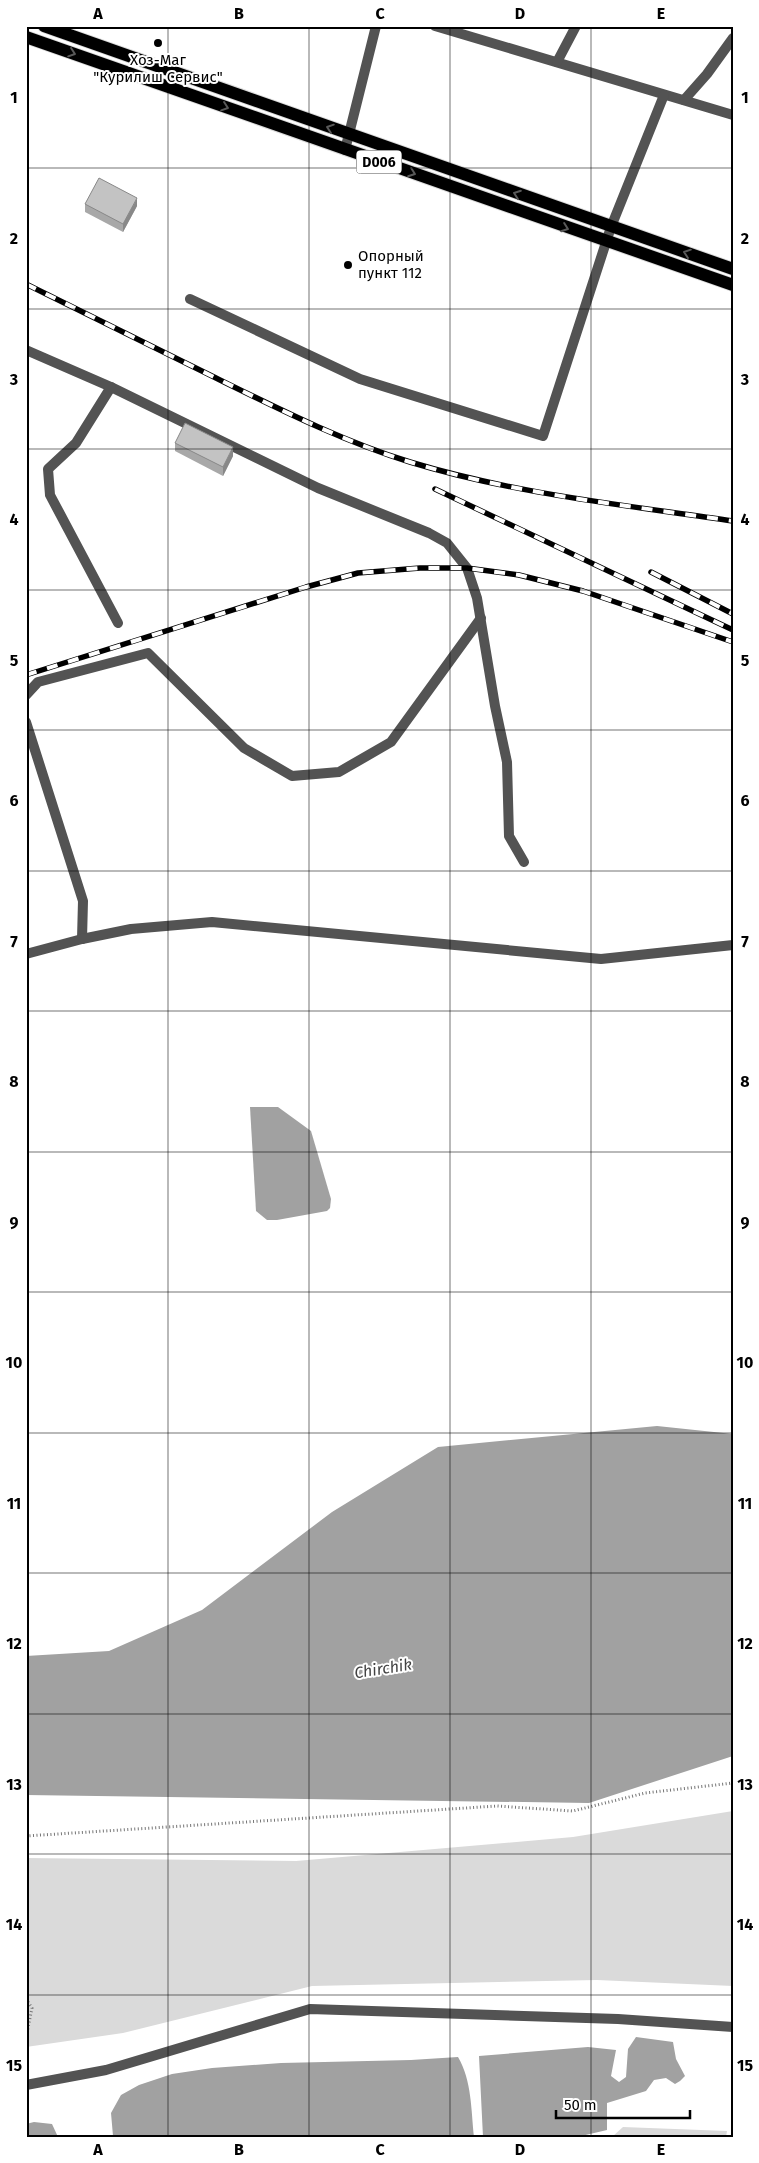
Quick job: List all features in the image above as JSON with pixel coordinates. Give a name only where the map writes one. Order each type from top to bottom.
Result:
[{"type":"main road","name":"D006","points":[[44,26],[733,269]]},
{"type":"main road","name":"D006","points":[[26,37],[733,285]]},
{"type":"street","points":[[345,150],[376,26]]},
{"type":"street","points":[[435,26],[733,115]]},
{"type":"street","points":[[556,62],[576,26]]},
{"type":"street","points":[[684,100],[707,74],[733,38]]},
{"type":"street","points":[[190,299],[360,379],[543,436],[611,227],[664,94]]},
{"type":"street","points":[[26,350],[111,387],[318,488],[429,533],[447,543],[467,568],[477,598],[495,706],[507,762],[509,836],[524,862]]},
{"type":"street","points":[[111,387],[76,443],[48,469],[50,495],[118,623]]},
{"type":"street","points":[[26,695],[38,682],[148,653],[244,748],[292,776],[338,772],[391,742],[481,618]]},
{"type":"street","points":[[26,722],[83,901],[82,939]]},
{"type":"street","points":[[26,954],[82,939],[131,929],[212,922],[601,959],[733,945]]},
{"type":"street","points":[[26,2085],[106,2070],[310,2009],[618,2019],[733,2028]]},
{"type":"path","points":[[26,1836],[497,1806],[573,1811],[645,1793],[733,1783]]},
{"type":"path","points":[[26,1999],[32,2008],[26,2038]]},
{"type":"shaded area","points":[[733,1811],[733,1986],[597,1980],[312,1986],[123,2033],[26,2047],[26,1858],[296,1861],[573,1837]]},
{"type":"shaded area","points":[[623,2127],[727,2131],[726,2137],[612,2137]]},
{"type":"water","points":[[250,1107],[278,1107],[311,1131],[331,1199],[330,1208],[327,1211],[267,1220],[256,1211]]},
{"type":"water","name":"Chirchik","points":[[657,1426],[733,1434],[733,1756],[589,1803],[26,1795],[26,1656],[109,1651],[202,1610],[332,1512],[438,1447]]},
{"type":"water","points":[[636,2037],[673,2042],[676,2059],[685,2076],[675,2084],[666,2078],[654,2080],[646,2091],[607,2103],[607,2130],[577,2137],[483,2137],[479,2056],[588,2047],[616,2050],[611,2076],[619,2082],[626,2077],[628,2049]]},
{"type":"water","points":[[458,2057],[463,2066],[468,2086],[474,2137],[113,2136],[111,2113],[121,2095],[139,2085],[172,2074],[212,2068],[281,2063]]},
{"type":"water","points":[[34,2122],[52,2124],[58,2137],[26,2137],[26,2124]]},
{"type":"building","points":[[99,178],[137,198],[123,224],[85,204]]},
{"type":"building","points":[[185,423],[233,447],[223,467],[175,443]]},
{"type":"railway","points":[[26,284],[287,413],[385,454],[450,473],[530,491],[733,521]]},
{"type":"railway","points":[[435,489],[733,630]]},
{"type":"railway","points":[[26,675],[306,587],[358,573],[420,568],[467,568],[519,575],[583,591],[733,642]]},
{"type":"railway","points":[[651,572],[733,614]]},
{"type":"place","name":"Хоз-Маг \"Курилиш Сервис\"","points":[[158,43]]},
{"type":"place","name":"Опорный пункт 112","points":[[348,265]]}]
